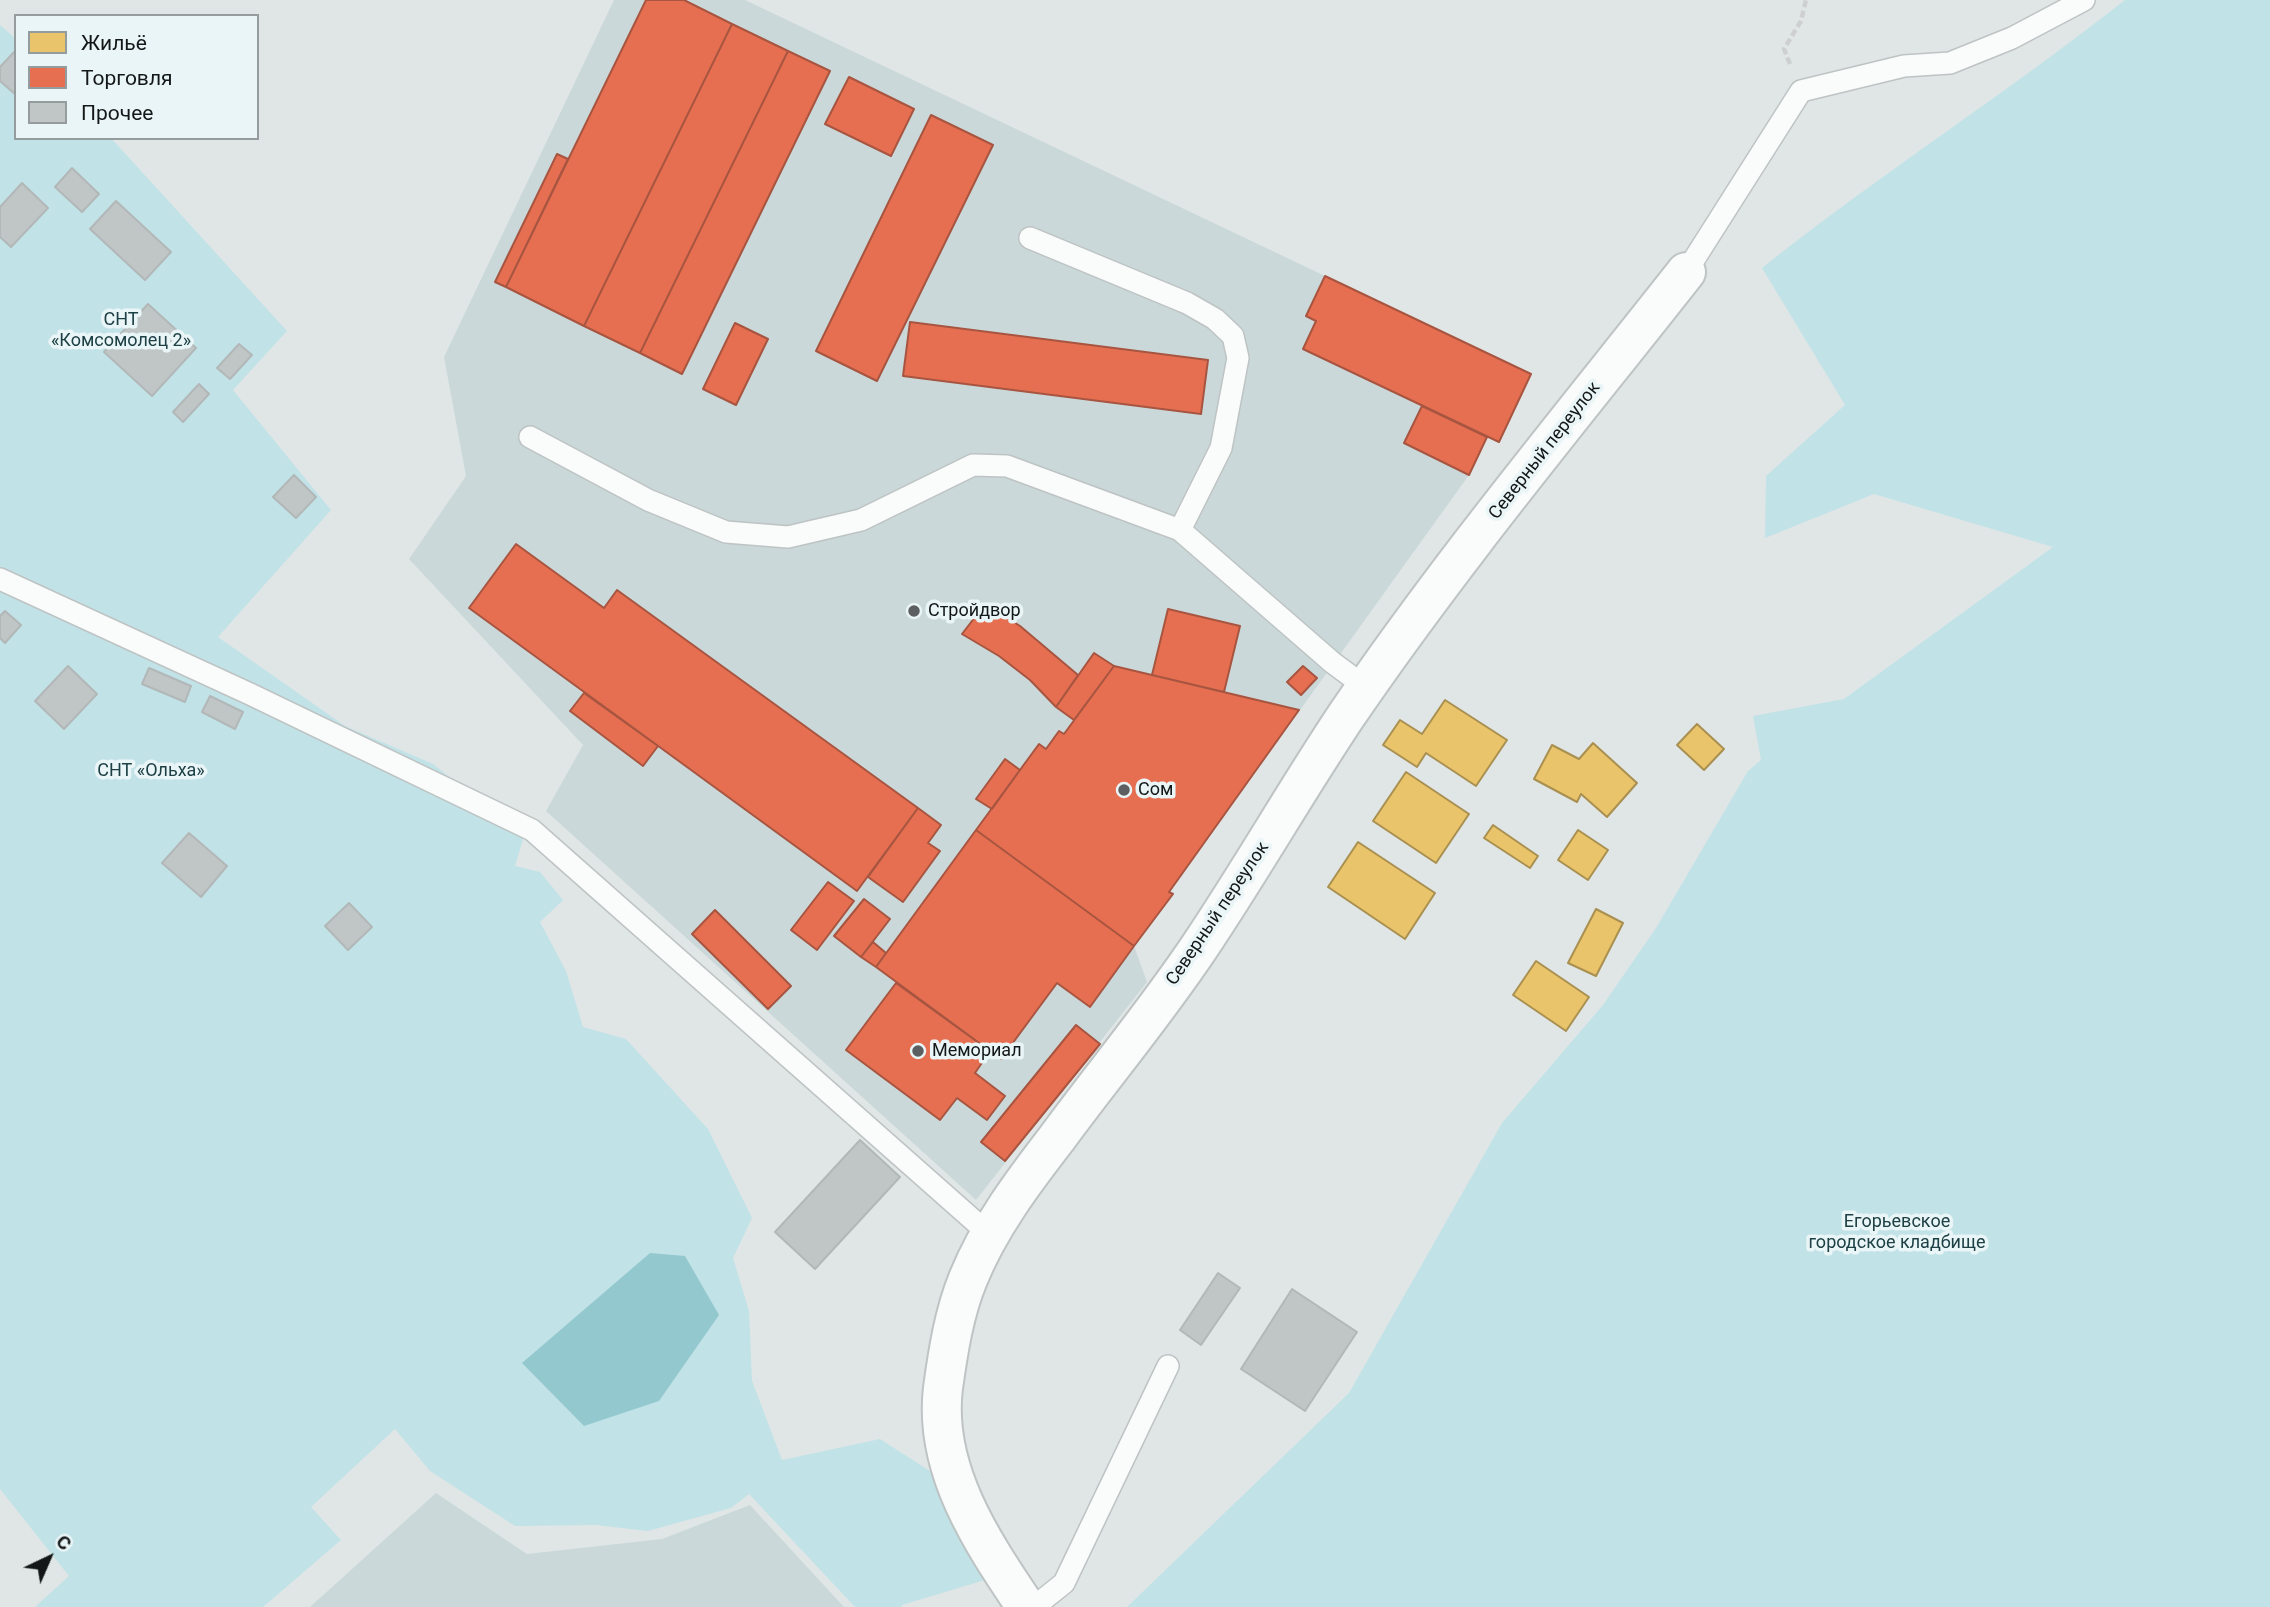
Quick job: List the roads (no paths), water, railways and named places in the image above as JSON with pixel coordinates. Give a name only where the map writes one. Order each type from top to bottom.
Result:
[{"type":"street","name":"Северный переулок","points":[[1027,1607],[984,1541],[953,1478],[942,1427],[943,1392],[957,1314],[968,1279],[989,1234],[1019,1188],[1198,949],[1346,718],[1452,569],[1686,272]]},
{"type":"lane","points":[[1686,272],[1801,90],[1904,66],[1950,63],[2012,38],[2084,0]]},
{"type":"lane","points":[[1030,238],[1187,303],[1216,319],[1233,336],[1238,358],[1221,448],[1180,530]]},
{"type":"lane","points":[[530,438],[648,500],[726,532],[788,537],[861,520],[973,465],[1007,466],[1180,530],[1333,663],[1367,688]]},
{"type":"lane","points":[[0,579],[250,694],[532,830],[989,1234]]},
{"type":"lane","points":[[1034,1607],[1064,1583],[1168,1366]]},
{"type":"place","name":"Стройдвор","points":[[914,611]]},
{"type":"place","name":"Сом","points":[[1124,790]]},
{"type":"place","name":"Мемориал","points":[[918,1051]]},
{"type":"park label","name":"СНТ «Комсомолец 2»","points":[[121,330]]},
{"type":"park label","name":"СНТ «Ольха»","points":[[151,771]]},
{"type":"park label","name":"Егорьевское городское кладбище","points":[[1897,1232]]}]
